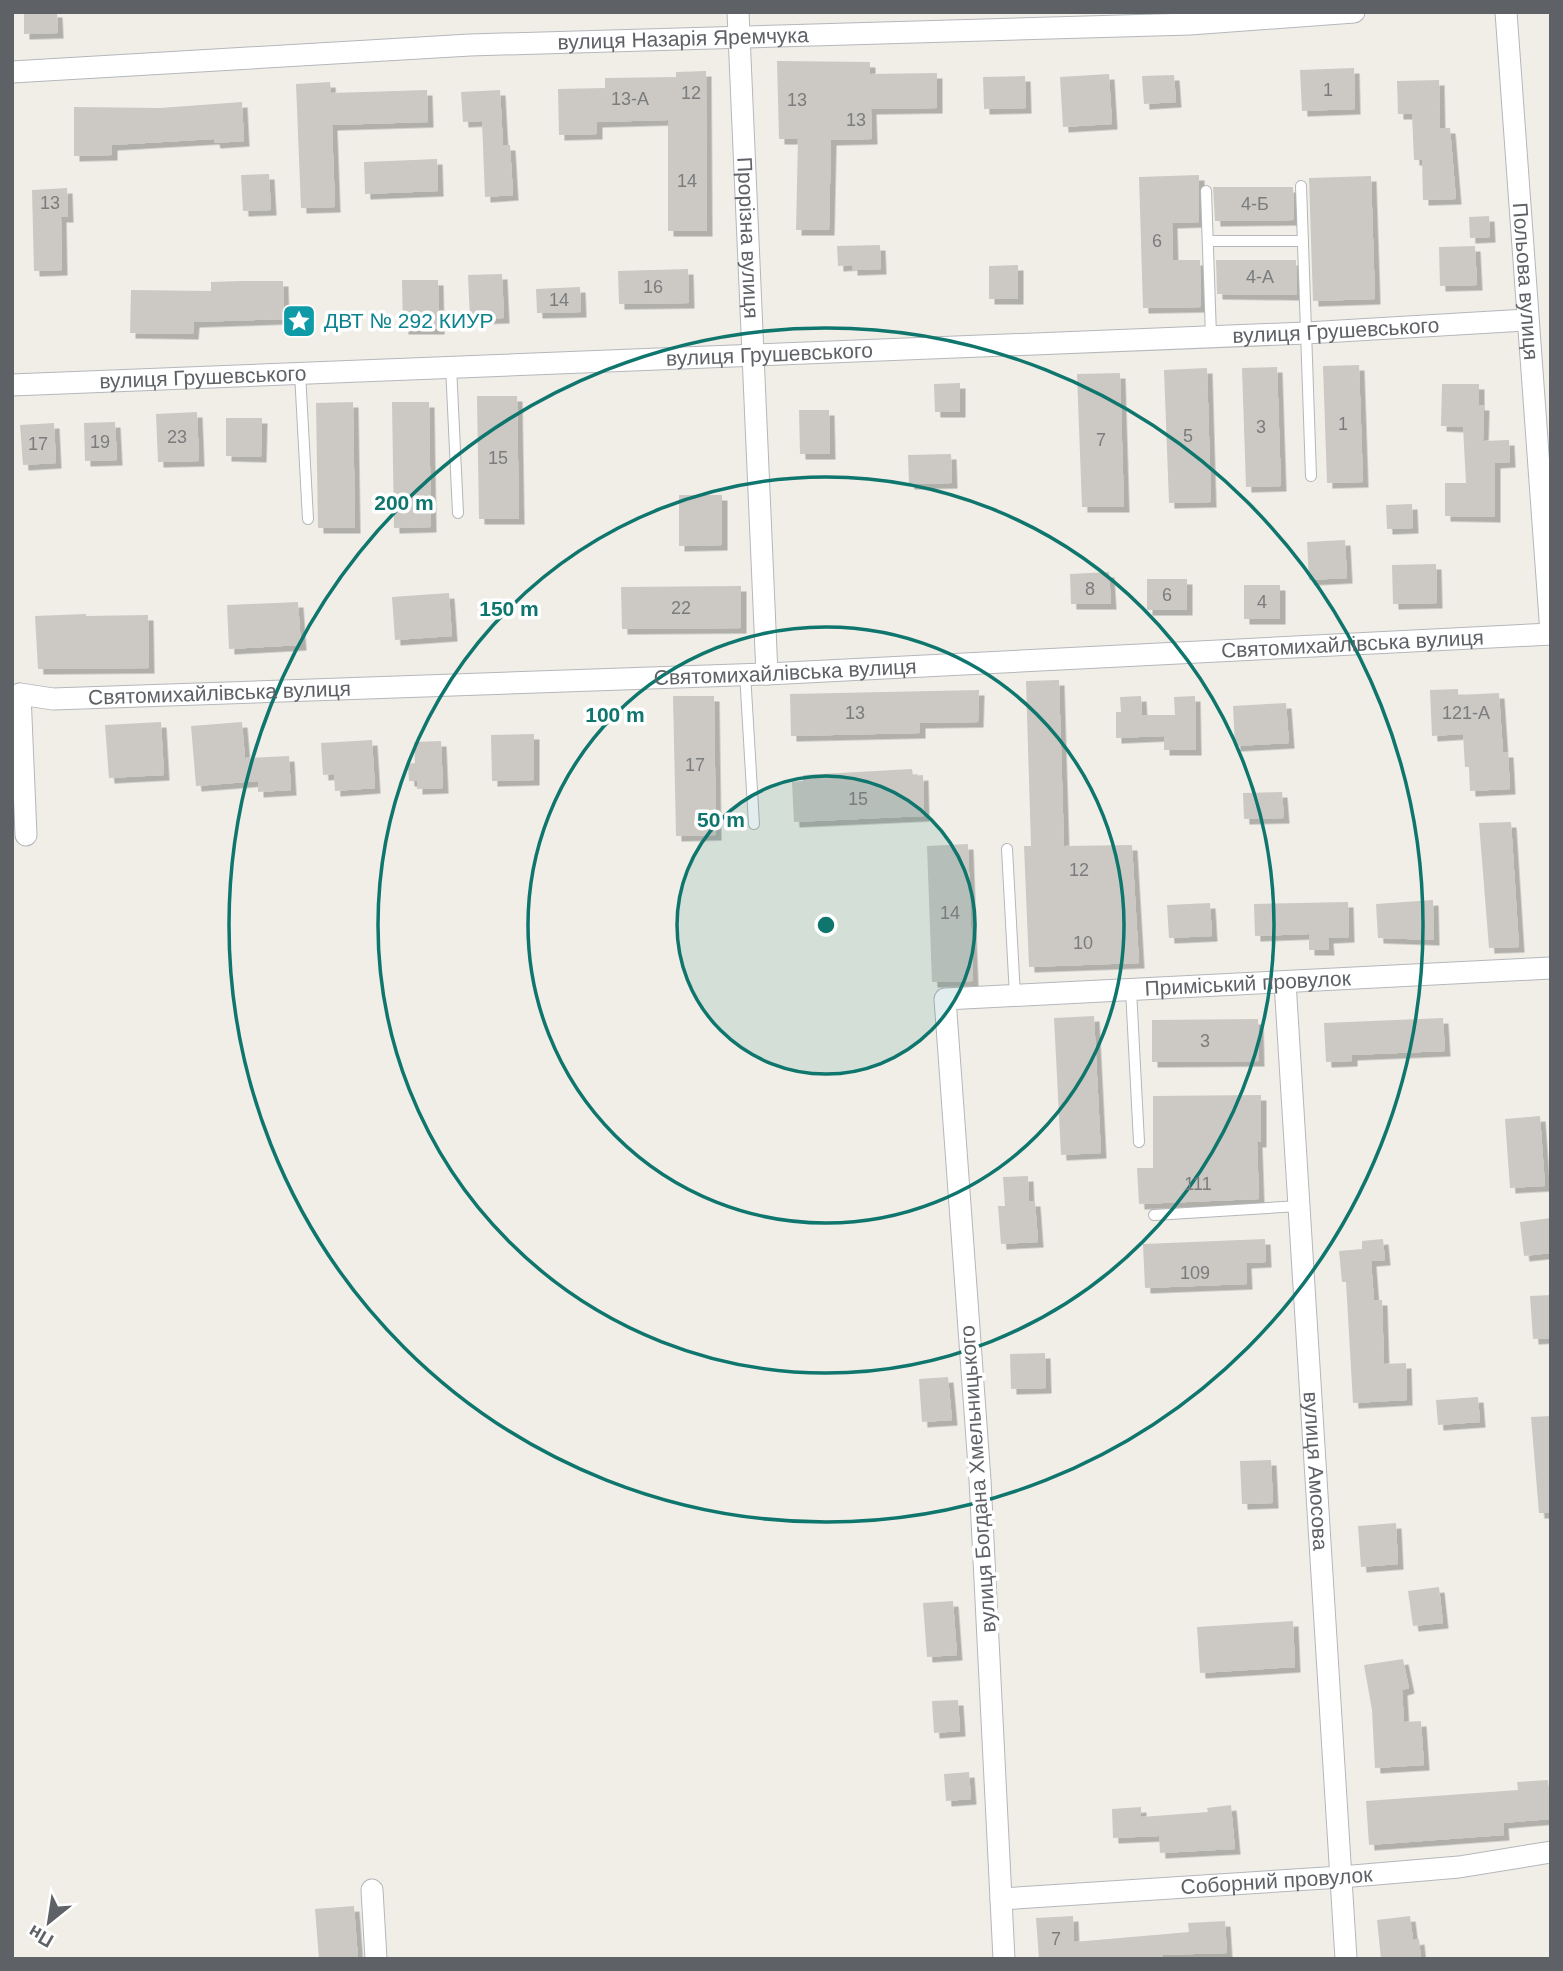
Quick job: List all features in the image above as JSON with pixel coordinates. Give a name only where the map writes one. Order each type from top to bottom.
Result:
[{"type":"street","name":"Прорізна вулиця","points":[[738,12],[767,674]]},
{"type":"street","name":"вулиця Назарія Яремчука","points":[[12,72],[470,45],[1190,24],[1354,12]]},
{"type":"street","name":"Польова вулиця","points":[[1506,12],[1551,633]]},
{"type":"street","name":"вулиця Грушевського","points":[[12,384],[1306,333],[1527,320]]},
{"type":"street","name":"Святомихайлівська вулиця","points":[[16,690],[53,699],[767,674],[1551,633]]},
{"type":"street","points":[[16,690],[26,835]]},
{"type":"street","name":"Приміський провулок","points":[[945,999],[1551,968]]},
{"type":"street","name":"вулиця Амосова","points":[[1285,982],[1346,1959]]},
{"type":"street","name":"вулиця Богдана Хмельницького","points":[[945,999],[980,1480],[1004,1959]]},
{"type":"street","name":"Соборний провулок","points":[[1001,1899],[1459,1867],[1551,1852]]},
{"type":"street","points":[[372,1890],[376,1959]]},
{"type":"lane","points":[[1301,186],[1311,476]]},
{"type":"lane","points":[[1206,191],[1211,336]]},
{"type":"lane","points":[[1208,241],[1303,241]]},
{"type":"lane","points":[[452,366],[458,513]]},
{"type":"lane","points":[[300,373],[308,519]]},
{"type":"lane","points":[[745,673],[754,824]]},
{"type":"lane","points":[[1007,849],[1015,996]]},
{"type":"lane","points":[[1131,990],[1139,1142]]},
{"type":"lane","points":[[1154,1215],[1299,1206]]},
{"type":"building","points":[[24,12],[57,12],[58,33],[24,34]]},
{"type":"building","points":[[777,61],[870,62],[870,74],[937,73],[937,108],[871,109],[872,139],[831,140],[829,230],[796,230],[798,139],[779,139]]},
{"type":"building","points":[[1354,68],[1355,109],[1302,111],[1300,70]]},
{"type":"building","points":[[706,71],[707,231],[668,231],[668,120],[597,122],[597,134],[559,135],[558,89],[605,88],[605,78],[676,77],[676,72]]},
{"type":"building","points":[[1109,74],[1112,124],[1063,127],[1060,77]]},
{"type":"building","points":[[1174,75],[1176,102],[1144,104],[1142,76]]},
{"type":"building","points":[[1025,76],[1026,108],[984,109],[983,77]]},
{"type":"building","points":[[1439,80],[1440,128],[1450,128],[1456,199],[1423,200],[1422,160],[1414,160],[1412,114],[1398,114],[1397,81]]},
{"type":"building","points":[[330,82],[331,93],[427,90],[428,122],[332,125],[335,207],[301,208],[296,84]]},
{"type":"building","points":[[500,90],[503,145],[510,145],[513,195],[485,197],[482,121],[463,122],[461,92]]},
{"type":"building","points":[[242,102],[244,141],[215,143],[214,139],[112,145],[112,155],[74,156],[74,107],[160,108]]},
{"type":"building","points":[[437,159],[438,191],[365,194],[364,162]]},
{"type":"building","points":[[269,174],[271,210],[243,211],[241,175]]},
{"type":"building","points":[[1199,175],[1199,222],[1172,223],[1173,260],[1200,260],[1201,307],[1143,308],[1139,177]]},
{"type":"building","points":[[1371,176],[1375,299],[1313,301],[1309,178]]},
{"type":"building","points":[[1213,187],[1293,187],[1294,220],[1215,221]]},
{"type":"building","points":[[67,188],[68,217],[61,217],[62,270],[34,271],[32,190]]},
{"type":"building","points":[[1489,216],[1490,237],[1470,238],[1469,217]]},
{"type":"building","points":[[880,245],[881,269],[852,270],[852,265],[838,266],[837,246]]},
{"type":"building","points":[[1475,246],[1477,285],[1440,286],[1439,247]]},
{"type":"building","points":[[1216,260],[1296,260],[1297,295],[1217,294]]},
{"type":"building","points":[[1018,265],[1018,299],[989,299],[989,266]]},
{"type":"building","points":[[688,269],[689,303],[619,304],[618,271]]},
{"type":"building","points":[[502,274],[504,318],[470,319],[468,275]]},
{"type":"building","points":[[402,280],[438,280],[439,329],[403,329]]},
{"type":"building","points":[[283,281],[284,319],[194,322],[193,334],[130,333],[131,290],[211,291],[211,282]]},
{"type":"building","points":[[580,287],[581,312],[537,313],[536,289]]},
{"type":"building","points":[[1359,365],[1363,482],[1327,483],[1323,366]]},
{"type":"building","points":[[1277,367],[1281,486],[1246,487],[1242,368]]},
{"type":"building","points":[[1207,368],[1211,502],[1169,503],[1164,370]]},
{"type":"building","points":[[1120,373],[1124,507],[1082,507],[1077,374]]},
{"type":"building","points":[[960,383],[960,412],[935,412],[934,384]]},
{"type":"building","points":[[1442,384],[1479,384],[1479,405],[1484,405],[1483,441],[1509,440],[1510,462],[1495,463],[1495,517],[1445,516],[1445,483],[1466,483],[1463,427],[1441,426]]},
{"type":"building","points":[[477,396],[517,396],[519,519],[479,519]]},
{"type":"building","points":[[353,402],[355,528],[318,528],[316,403]]},
{"type":"building","points":[[392,402],[429,402],[431,527],[394,528]]},
{"type":"building","points":[[799,410],[829,410],[830,454],[800,454]]},
{"type":"building","points":[[197,412],[199,461],[158,462],[156,414]]},
{"type":"building","points":[[226,418],[262,418],[261,457],[226,456]]},
{"type":"building","points":[[115,422],[117,460],[85,461],[84,423]]},
{"type":"building","points":[[54,423],[56,463],[23,465],[20,425]]},
{"type":"building","points":[[951,454],[952,483],[909,484],[908,455]]},
{"type":"building","points":[[679,495],[722,495],[722,545],[679,546]]},
{"type":"building","points":[[1412,504],[1413,528],[1387,529],[1386,505]]},
{"type":"building","points":[[1345,540],[1347,578],[1309,580],[1307,542]]},
{"type":"building","points":[[1436,564],[1437,603],[1393,604],[1392,565]]},
{"type":"building","points":[[1109,572],[1111,604],[1071,604],[1070,574]]},
{"type":"building","points":[[1147,579],[1187,579],[1187,610],[1147,610]]},
{"type":"building","points":[[1244,585],[1280,585],[1280,619],[1244,619]]},
{"type":"building","points":[[741,586],[741,628],[622,629],[621,587]]},
{"type":"building","points":[[449,593],[452,636],[395,640],[392,597]]},
{"type":"building","points":[[298,602],[301,645],[229,649],[227,605]]},
{"type":"building","points":[[148,615],[149,668],[38,669],[35,616]]},
{"type":"building","points":[[1059,680],[1064,846],[1132,845],[1139,963],[1029,967],[1024,846],[1031,846],[1026,681]]},
{"type":"building","points":[[1458,689],[1458,695],[1499,693],[1503,752],[1508,752],[1510,789],[1470,791],[1463,734],[1432,736],[1430,690]]},
{"type":"building","points":[[979,690],[978,722],[920,723],[920,733],[791,736],[790,694]]},
{"type":"building","points":[[673,696],[714,696],[716,835],[676,836]]},
{"type":"building","points":[[1141,696],[1142,715],[1175,715],[1174,697],[1195,696],[1196,750],[1164,750],[1164,736],[1116,738],[1116,712],[1121,712],[1120,697]]},
{"type":"building","points":[[1286,703],[1289,743],[1235,746],[1233,706]]},
{"type":"building","points":[[161,722],[164,775],[109,778],[105,725]]},
{"type":"building","points":[[242,722],[245,758],[289,756],[291,790],[258,792],[258,781],[196,786],[191,726]]},
{"type":"building","points":[[534,734],[534,780],[492,781],[491,735]]},
{"type":"building","points":[[372,740],[375,788],[335,791],[334,774],[323,775],[321,743]]},
{"type":"building","points":[[441,741],[443,788],[417,789],[417,781],[409,781],[408,764],[415,763],[414,742]]},
{"type":"building","points":[[912,769],[913,776],[923,775],[924,816],[794,822],[792,782],[803,781],[803,775]]},
{"type":"building","points":[[1282,792],[1284,818],[1244,819],[1243,793]]},
{"type":"building","points":[[1511,822],[1519,947],[1489,948],[1479,823]]},
{"type":"building","points":[[968,844],[973,981],[932,982],[927,846]]},
{"type":"building","points":[[1433,900],[1434,940],[1378,938],[1376,904]]},
{"type":"building","points":[[1348,902],[1349,937],[1328,938],[1329,950],[1309,950],[1309,934],[1255,936],[1254,904]]},
{"type":"building","points":[[1210,903],[1212,936],[1169,938],[1167,905]]},
{"type":"building","points":[[1094,1016],[1101,1153],[1061,1155],[1054,1018]]},
{"type":"building","points":[[1443,1018],[1445,1051],[1352,1055],[1352,1061],[1326,1062],[1324,1023]]},
{"type":"building","points":[[1258,1019],[1259,1061],[1152,1062],[1152,1020]]},
{"type":"building","points":[[1261,1095],[1261,1142],[1257,1142],[1259,1199],[1139,1204],[1137,1168],[1153,1168],[1153,1096]]},
{"type":"building","points":[[1540,1116],[1545,1186],[1510,1188],[1505,1119]]},
{"type":"building","points":[[1028,1176],[1029,1201],[1035,1201],[1038,1242],[1001,1244],[998,1206],[1005,1206],[1003,1177]]},
{"type":"building","points":[[1551,1218],[1551,1253],[1524,1256],[1520,1222]]},
{"type":"building","points":[[1265,1239],[1266,1262],[1246,1263],[1247,1284],[1145,1288],[1143,1244]]},
{"type":"building","points":[[1383,1239],[1385,1260],[1371,1261],[1374,1300],[1382,1300],[1384,1364],[1406,1363],[1407,1400],[1353,1403],[1346,1282],[1342,1282],[1339,1251],[1362,1249],[1362,1241]]},
{"type":"building","points":[[1551,1295],[1551,1338],[1533,1339],[1530,1296]]},
{"type":"building","points":[[1045,1353],[1046,1388],[1011,1389],[1010,1354]]},
{"type":"building","points":[[948,1377],[952,1420],[922,1422],[919,1379]]},
{"type":"building","points":[[1478,1397],[1480,1422],[1438,1425],[1436,1400]]},
{"type":"building","points":[[1551,1416],[1551,1513],[1539,1513],[1531,1417]]},
{"type":"building","points":[[1271,1460],[1273,1503],[1242,1504],[1240,1461]]},
{"type":"building","points":[[1396,1523],[1398,1564],[1361,1567],[1358,1526]]},
{"type":"building","points":[[1439,1587],[1443,1623],[1413,1626],[1408,1591]]},
{"type":"building","points":[[953,1601],[957,1655],[927,1657],[923,1603]]},
{"type":"building","points":[[1293,1621],[1295,1667],[1200,1673],[1197,1627]]},
{"type":"building","points":[[1403,1659],[1409,1688],[1402,1690],[1404,1722],[1421,1721],[1424,1765],[1375,1768],[1372,1710],[1364,1665]]},
{"type":"building","points":[[958,1700],[960,1731],[934,1733],[932,1701]]},
{"type":"building","points":[[969,1772],[971,1799],[946,1801],[944,1774]]},
{"type":"building","points":[[1548,1780],[1551,1819],[1503,1823],[1504,1835],[1369,1845],[1366,1801],[1518,1790],[1517,1782]]},
{"type":"building","points":[[1231,1805],[1235,1849],[1160,1853],[1159,1836],[1113,1838],[1112,1809],[1141,1807],[1141,1817],[1208,1812],[1207,1808]]},
{"type":"building","points":[[354,1906],[358,1959],[319,1959],[315,1909]]},
{"type":"building","points":[[1073,1916],[1074,1942],[1189,1932],[1188,1923],[1225,1921],[1227,1953],[1162,1955],[1163,1959],[1039,1959],[1036,1918]]},
{"type":"building","points":[[1410,1916],[1413,1940],[1419,1939],[1421,1959],[1381,1959],[1377,1920]]},
{"type":"place","name":"ДВТ № 292 КИУР","points":[[299,321]]}]
